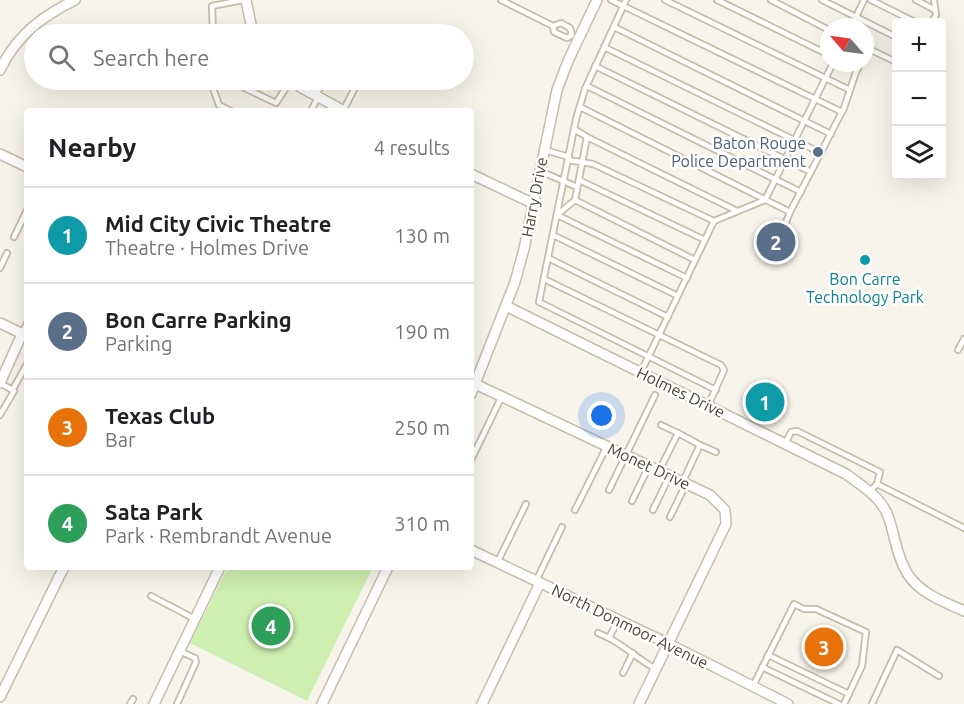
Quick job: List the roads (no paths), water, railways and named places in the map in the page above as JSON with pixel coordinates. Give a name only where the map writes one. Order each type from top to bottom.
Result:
[{"type":"street","points":[[34,24],[75,0]]},
{"type":"street","points":[[244,0],[250,24]]},
{"type":"street","name":"Harry Drive","points":[[474,381],[506,306],[524,249],[557,90],[575,36],[597,0]]},
{"type":"street","points":[[0,70],[24,33]]},
{"type":"street","points":[[307,90],[339,108]]},
{"type":"street","points":[[0,154],[24,166]]},
{"type":"street","points":[[474,175],[534,204]]},
{"type":"street","name":"Holmes Drive","points":[[506,306],[874,488],[887,514],[897,550],[908,575],[928,594],[964,611]]},
{"type":"street","points":[[0,323],[24,335]]},
{"type":"street","points":[[0,383],[24,337]]},
{"type":"street","name":"Monet Drive","points":[[474,383],[710,495],[725,510],[726,524],[669,644]]},
{"type":"street","name":"North Donmoor Avenue","points":[[474,552],[669,644],[788,704]]},
{"type":"street","points":[[0,697],[63,570]]},
{"type":"street","points":[[154,704],[219,570]]},
{"type":"street","points":[[322,704],[387,570]]},
{"type":"street","points":[[482,704],[538,582]]},
{"type":"street","points":[[639,704],[669,644]]},
{"type":"lane","points":[[213,24],[212,6],[244,0]]},
{"type":"lane","points":[[501,0],[553,26],[561,23],[570,28],[575,36],[567,38],[554,32],[553,26]]},
{"type":"lane","points":[[611,0],[624,3],[842,112]]},
{"type":"lane","points":[[665,0],[850,90]]},
{"type":"lane","points":[[717,0],[820,51]]},
{"type":"lane","points":[[771,0],[820,25]]},
{"type":"lane","points":[[822,0],[892,35]]},
{"type":"lane","points":[[856,17],[864,0]]},
{"type":"lane","points":[[871,0],[907,18]]},
{"type":"lane","points":[[916,0],[935,10]]},
{"type":"lane","points":[[933,18],[934,0]]},
{"type":"lane","points":[[624,3],[586,86],[580,107],[539,302],[543,306],[716,390]]},
{"type":"lane","points":[[614,27],[831,134]]},
{"type":"lane","points":[[604,47],[821,153]]},
{"type":"lane","points":[[874,51],[892,60]]},
{"type":"lane","points":[[595,66],[811,172]]},
{"type":"lane","points":[[641,372],[714,221],[765,200],[828,72]]},
{"type":"lane","points":[[776,248],[790,213],[842,112],[857,72]]},
{"type":"lane","points":[[586,86],[801,192]]},
{"type":"lane","points":[[214,90],[219,105],[225,108]]},
{"type":"lane","points":[[249,90],[276,103]]},
{"type":"lane","points":[[274,108],[284,90]]},
{"type":"lane","points":[[312,108],[320,90]]},
{"type":"lane","points":[[345,108],[354,90]]},
{"type":"lane","points":[[580,107],[790,213]]},
{"type":"lane","points":[[574,129],[737,212]]},
{"type":"lane","points":[[557,215],[575,200],[586,137]]},
{"type":"lane","points":[[544,149],[583,164],[593,164],[714,221]]},
{"type":"lane","points":[[540,171],[577,187]]},
{"type":"lane","points":[[579,180],[705,240]]},
{"type":"lane","points":[[575,200],[695,260]]},
{"type":"lane","points":[[557,215],[687,278]]},
{"type":"lane","points":[[14,237],[24,216]]},
{"type":"lane","points":[[553,235],[678,296]]},
{"type":"lane","points":[[0,268],[7,253]]},
{"type":"lane","points":[[549,258],[668,317]]},
{"type":"lane","points":[[544,279],[721,365],[724,369],[724,376],[708,406]]},
{"type":"lane","points":[[958,350],[964,339]]},
{"type":"lane","points":[[0,415],[9,402],[24,369]]},
{"type":"lane","points":[[0,383],[13,389]]},
{"type":"lane","points":[[609,490],[655,395]]},
{"type":"lane","points":[[474,454],[502,396]]},
{"type":"lane","points":[[661,424],[716,452]]},
{"type":"lane","points":[[785,444],[791,432],[797,431],[880,472],[874,488],[964,528]]},
{"type":"lane","points":[[659,471],[678,433]]},
{"type":"lane","points":[[669,517],[700,445]]},
{"type":"lane","points":[[575,510],[607,446]]},
{"type":"lane","points":[[632,501],[649,466]]},
{"type":"lane","points":[[653,510],[669,476]]},
{"type":"lane","points":[[497,563],[526,504]]},
{"type":"lane","points":[[538,582],[562,528]]},
{"type":"lane","points":[[151,596],[195,619]]},
{"type":"lane","points":[[753,686],[794,604],[804,609],[816,609],[866,632],[862,666],[844,704]]},
{"type":"lane","points":[[609,638],[618,620]]},
{"type":"lane","points":[[598,633],[656,669]]},
{"type":"lane","points":[[872,704],[897,650],[939,676]]},
{"type":"lane","points":[[177,704],[196,663],[195,658],[180,651]]},
{"type":"lane","points":[[623,673],[633,653]]},
{"type":"lane","points":[[768,655],[849,694]]},
{"type":"lane","points":[[762,667],[839,704]]},
{"type":"place","name":"Baton Rouge Police Department","points":[[818,152]]},
{"type":"place","name":"Bon Carre Parking","points":[[776,242]]},
{"type":"place","name":"Bon Carre Technology Park","points":[[865,260]]},
{"type":"place","name":"Mid City Civic Theatre","points":[[765,402]]},
{"type":"place","name":"Sata Park","points":[[271,626]]},
{"type":"place","name":"Texas Club","points":[[824,647]]}]
